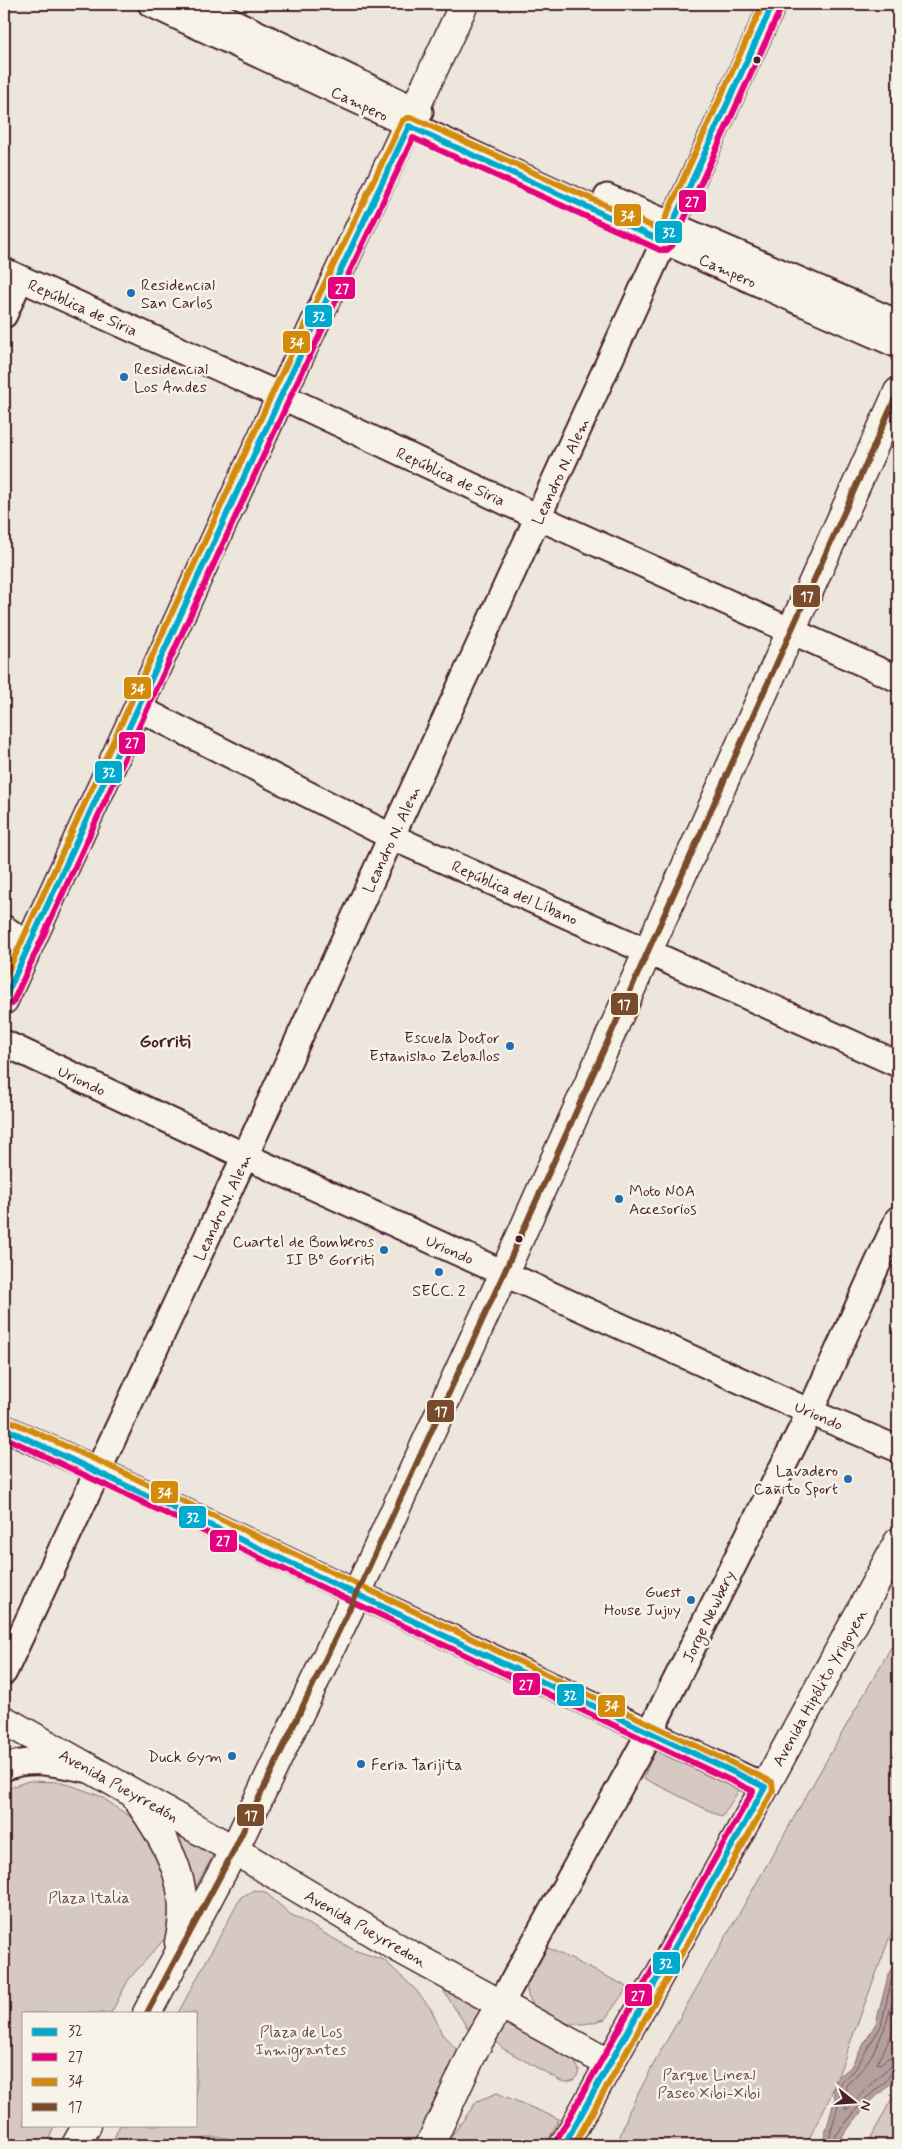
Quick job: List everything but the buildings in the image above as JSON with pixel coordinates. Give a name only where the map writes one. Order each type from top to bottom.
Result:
[{"type":"main road","points":[[4,1000],[281,396],[464,4]]},
{"type":"main road","points":[[148,2012],[234,1850],[357,1593],[504,1273],[898,392]]},
{"type":"main road","name":"Avenida Hipólito Yrigoyen","points":[[564,2145],[765,1787],[898,1542]]},
{"type":"main road","name":"Avenida Pueyrredón","points":[[4,1720],[234,1850]]},
{"type":"main road","points":[[133,1794],[162,1835],[178,1871],[182,1888],[183,1923],[175,1960]]},
{"type":"main road","name":"Avenida Pueyrredon","points":[[234,1850],[400,1949],[610,2064]]},
{"type":"main road","points":[[430,2145],[474,2048],[500,2005]]},
{"type":"main road","points":[[76,2145],[86,2126]]},
{"type":"street","name":"Campero","points":[[151,4],[412,118],[668,234],[898,345]]},
{"type":"street","name":"Campero","points":[[196,4],[412,118]]},
{"type":"street","name":"Leandro N. Alem","points":[[4,1672],[245,1156],[773,4]]},
{"type":"street","name":"Campero","points":[[668,234],[898,324]]},
{"type":"street","name":"República de Siria","points":[[12,275],[281,396],[538,517],[898,679]]},
{"type":"street","points":[[4,315],[12,275]]},
{"type":"street","name":"República del Líbano","points":[[138,708],[392,837],[898,1064]]},
{"type":"street","points":[[4,928],[29,946]]},
{"type":"street","name":"Uriondo","points":[[4,1043],[245,1156],[810,1412],[898,1449]]},
{"type":"street","name":"Jorge Newbery","points":[[500,2005],[650,1732],[810,1412],[898,1219]]},
{"type":"street","points":[[4,1428],[99,1471],[765,1787]]},
{"type":"street","points":[[4,1768],[14,1764],[45,1762],[92,1770]]},
{"type":"green space","name":"Parque Lineal Paseo Xibi-Xibi","points":[[898,1635],[898,1915],[830,2097],[806,2145],[617,2145],[629,2111],[659,2054]]},
{"type":"green space","points":[[657,1748],[739,1790],[722,1817],[643,1778]]},
{"type":"green space","name":"Plaza Italia","points":[[28,1781],[62,1782],[100,1796],[139,1823],[165,1860],[172,1921],[166,1937],[129,1979],[112,2012],[22,2012],[22,2126],[55,2126],[46,2145],[4,2145],[4,1790]]},
{"type":"green space","points":[[174,1831],[216,1850],[189,1899]]},
{"type":"green space","name":"Plaza de Los Inmigrantes","points":[[254,1890],[265,1892],[290,1914],[354,1950],[384,1960],[415,1989],[431,2009],[442,2034],[461,2054],[417,2145],[238,2145],[227,2138],[208,2137],[194,2145],[111,2145],[120,2126],[198,2126],[198,2012],[179,2012],[241,1897]]},
{"type":"green space","points":[[544,1946],[628,1987],[605,2019],[586,2024],[567,2023],[544,2014],[537,2008],[528,1996],[527,1983]]},
{"type":"green space","points":[[438,1982],[487,2010],[470,2032]]},
{"type":"green space","points":[[504,2022],[513,2024],[574,2060],[579,2070],[577,2076],[570,2081],[561,2081],[502,2048],[494,2040]]},
{"type":"green space","points":[[898,2087],[898,2145],[867,2145]]},
{"type":"green space","points":[[497,2093],[559,2119],[546,2145],[445,2145],[477,2101]]},
{"type":"water","points":[[898,1954],[898,2071],[890,2084],[868,2104],[835,2145],[822,2145],[835,2098],[833,2088],[837,2078],[850,2068],[876,2023],[888,1976]]},
{"type":"transit line","name":"34","points":[[4,980],[273,392],[402,121],[407,118],[413,118],[660,230],[763,4]]},
{"type":"transit line","name":"32","points":[[4,1000],[281,396],[409,126],[664,242],[773,4]]},
{"type":"transit line","name":"27","points":[[12,1004],[289,400],[413,138],[660,250],[667,250],[672,246],[781,8]]},
{"type":"transit line","name":"17","points":[[148,2012],[234,1850],[357,1593],[504,1273],[898,392]]},
{"type":"transit line","name":"34","points":[[8,1420],[103,1463],[772,1782],[773,1791],[574,2145]]},
{"type":"transit line","name":"32","points":[[4,1428],[765,1787],[564,2145]]},
{"type":"transit line","name":"27","points":[[4,1437],[753,1791],[556,2141]]},
{"type":"place","name":"Residencial San Carlos","points":[[131,293]]},
{"type":"place","name":"Residencial Los Andes","points":[[124,377]]},
{"type":"place","name":"Escuela Doctor Estanislao Zeballos","points":[[510,1046]]},
{"type":"place","name":"Moto NOA Accesorios","points":[[619,1199]]},
{"type":"place","name":"Cuartel de Bomberos II Bº Gorriti","points":[[384,1250]]},
{"type":"place","name":"SECC. 2","points":[[439,1272]]},
{"type":"place","name":"Lavadero Cañito Sport","points":[[848,1479]]},
{"type":"place","name":"Guest House Jujuy","points":[[691,1600]]},
{"type":"place","name":"Duck Gym","points":[[232,1756]]},
{"type":"place","name":"Feria Tarijita","points":[[361,1764]]},
{"type":"district","name":"Gorriti","points":[[165,1041]]}]
